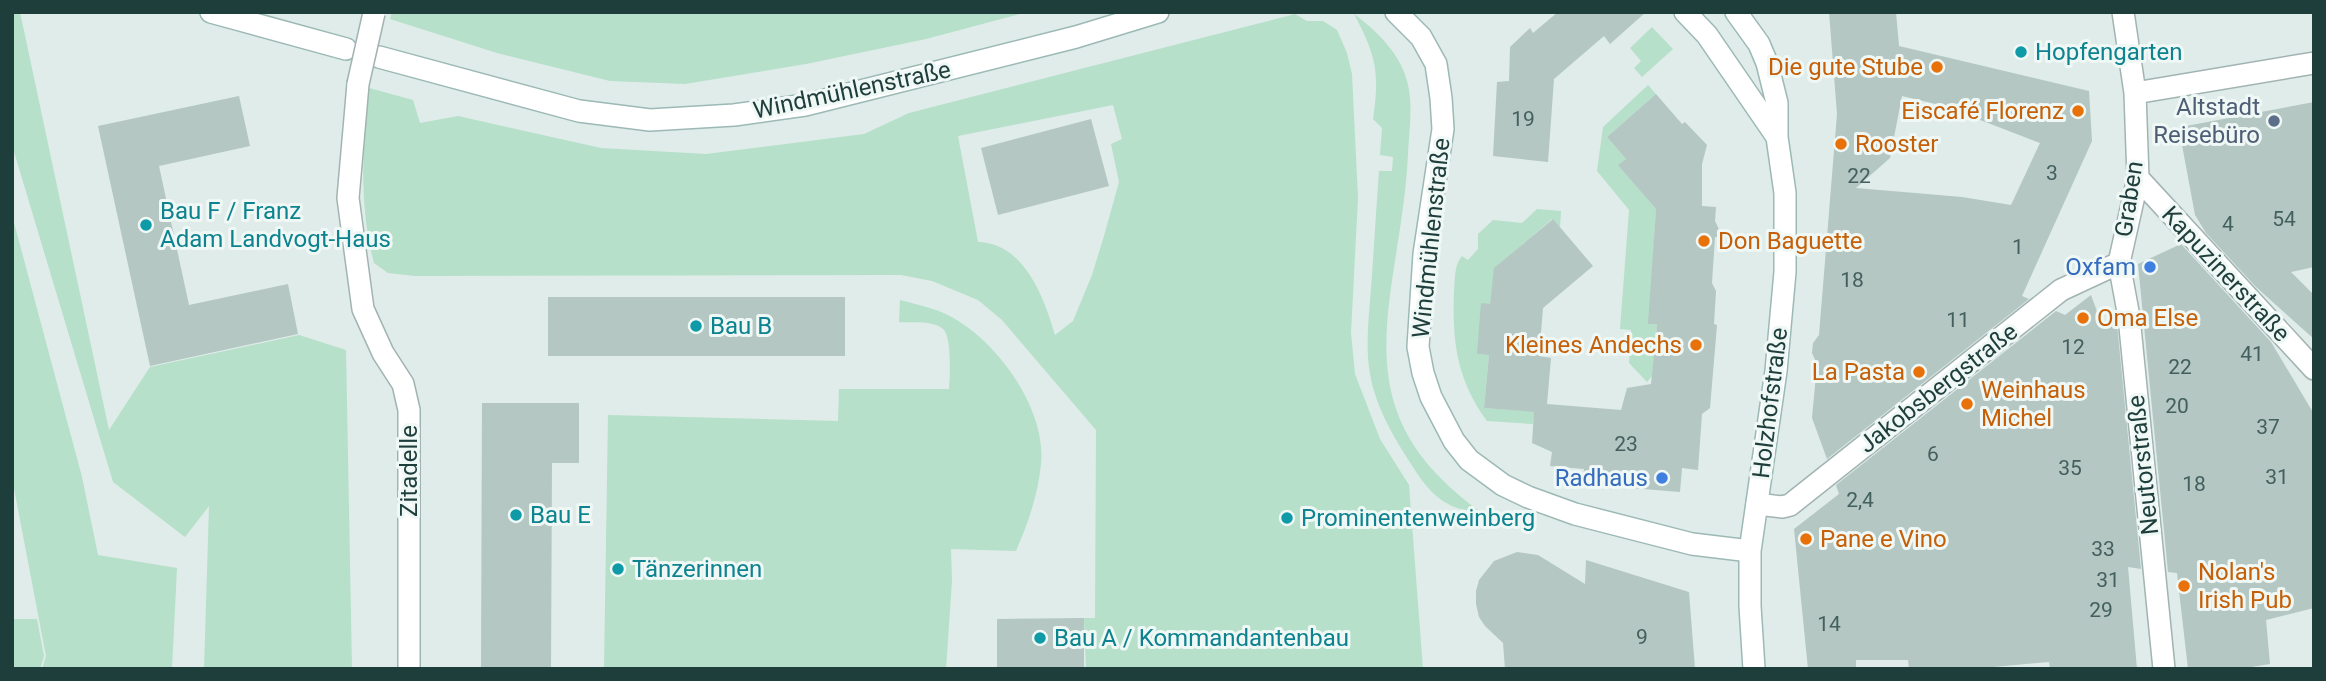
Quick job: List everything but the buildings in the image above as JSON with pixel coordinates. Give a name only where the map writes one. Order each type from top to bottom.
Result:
[{"type":"street","points":[[211,12],[346,49]]},
{"type":"street","name":"Windmühlenstraße","points":[[379,57],[579,111],[650,120],[806,105],[1076,37],[1158,12]]},
{"type":"street","name":"Windmühlenstraße","points":[[1396,12],[1421,37],[1436,64],[1441,97],[1443,130],[1424,254],[1418,347],[1431,397],[1454,441],[1469,460],[1503,485],[1528,497],[1575,514],[1692,544],[1750,551]]},
{"type":"street","name":"Holzhofstraße","points":[[1685,12],[1707,35],[1777,137]]},
{"type":"street","name":"Holzhofstraße","points":[[1735,12],[1754,36],[1767,63],[1777,103],[1777,137],[1786,193],[1785,272],[1776,371],[1750,551],[1750,606],[1755,669]]},
{"type":"street","name":"Graben","points":[[2119,263],[2138,178],[2135,93],[2123,12]]},
{"type":"street","name":"Zitadelle","points":[[374,13],[358,84],[348,198],[363,309],[383,353],[403,384],[409,410],[410,669]]},
{"type":"street","points":[[2135,93],[2314,63]]},
{"type":"street","name":"Kapuzinerstraße","points":[[2138,178],[2314,369]]},
{"type":"street","name":"Jakobsbergstraße","points":[[1758,504],[1782,507],[1790,505],[2061,290],[2119,263]]},
{"type":"street","name":"Neutorstraße","points":[[2119,263],[2129,317],[2164,669]]},
{"type":"green space","points":[[12,12],[20,12],[109,430],[150,367],[299,335],[346,350],[352,669],[204,669],[209,506],[185,537],[113,482],[12,145]]},
{"type":"green space","points":[[392,12],[1027,12],[926,39],[806,64],[685,84],[610,81],[497,53],[390,19]]},
{"type":"green space","points":[[1295,14],[1307,21],[1323,21],[1337,30],[1352,74],[1358,198],[1351,333],[1355,374],[1380,439],[1409,485],[1423,669],[1086,669],[1084,618],[1095,618],[1096,430],[1002,320],[978,300],[932,281],[901,275],[415,276],[388,273],[374,263],[366,220],[363,176],[369,88],[413,100],[420,123],[458,116],[601,148],[706,154],[864,134],[909,113]],"holes":[[[1113,105],[1122,139],[1111,144],[1119,182],[1092,275],[1073,321],[1055,335],[1038,289],[1020,262],[994,245],[978,242],[958,136]]]},
{"type":"green space","points":[[1354,14],[1380,36],[1394,54],[1405,74],[1409,93],[1410,128],[1403,207],[1389,303],[1386,347],[1391,389],[1405,430],[1433,471],[1478,510],[1449,505],[1427,486],[1394,436],[1373,387],[1368,331],[1379,171],[1392,171],[1393,157],[1380,155],[1382,128],[1373,119],[1376,76],[1372,53]]},
{"type":"green space","points":[[1652,27],[1673,49],[1642,77],[1634,68],[1641,61],[1630,48]]},
{"type":"green space","points":[[1648,85],[1656,94],[1607,137],[1626,159],[1619,165],[1656,209],[1649,324],[1657,324],[1652,376],[1647,382],[1629,363],[1631,330],[1620,329],[1629,210],[1597,171],[1603,127]]},
{"type":"green space","points":[[1537,209],[1561,211],[1560,227],[1552,219],[1495,268],[1490,304],[1477,354],[1489,355],[1484,408],[1538,412],[1533,424],[1487,421],[1469,391],[1458,360],[1454,327],[1456,268],[1462,256],[1468,260],[1478,249],[1478,234],[1493,220],[1522,223]]},
{"type":"green space","points":[[12,215],[82,477],[98,555],[177,568],[172,669],[42,669],[46,656],[12,478]]},
{"type":"green space","points":[[900,300],[936,310],[956,320],[995,352],[1025,395],[1035,418],[1040,442],[1038,487],[1016,551],[951,549],[952,581],[946,669],[604,669],[608,415],[838,421],[839,389],[949,389],[950,357],[946,333],[934,324],[899,322]]},
{"type":"green space","points":[[12,619],[37,619],[44,656],[40,669],[12,669]]},
{"type":"place","name":"Hopfengarten","points":[[2021,52]]},
{"type":"place","name":"Die gute Stube","points":[[1937,67]]},
{"type":"place","name":"Eiscafé Florenz","points":[[2078,111]]},
{"type":"place","name":"Altstadt Reisebüro","points":[[2274,121]]},
{"type":"place","name":"Rooster","points":[[1841,144]]},
{"type":"place","name":"Bau F / Franz Adam Landvogt-Haus","points":[[146,225]]},
{"type":"place","name":"Don Baguette","points":[[1704,241]]},
{"type":"place","name":"Oxfam","points":[[2150,267]]},
{"type":"place","name":"Oma Else","points":[[2083,318]]},
{"type":"place","name":"Bau B","points":[[696,326]]},
{"type":"place","name":"Kleines Andechs","points":[[1696,345]]},
{"type":"place","name":"La Pasta","points":[[1919,372]]},
{"type":"place","name":"Weinhaus Michel","points":[[1967,404]]},
{"type":"place","name":"Radhaus","points":[[1662,478]]},
{"type":"place","name":"Bau E","points":[[516,515]]},
{"type":"place","name":"Prominentenweinberg","points":[[1287,518]]},
{"type":"place","name":"Pane e Vino","points":[[1806,539]]},
{"type":"place","name":"Tänzerinnen","points":[[618,569]]},
{"type":"place","name":"Nolan's Irish Pub","points":[[2184,586]]},
{"type":"place","name":"Bau A / Kommandantenbau","points":[[1040,638]]}]
